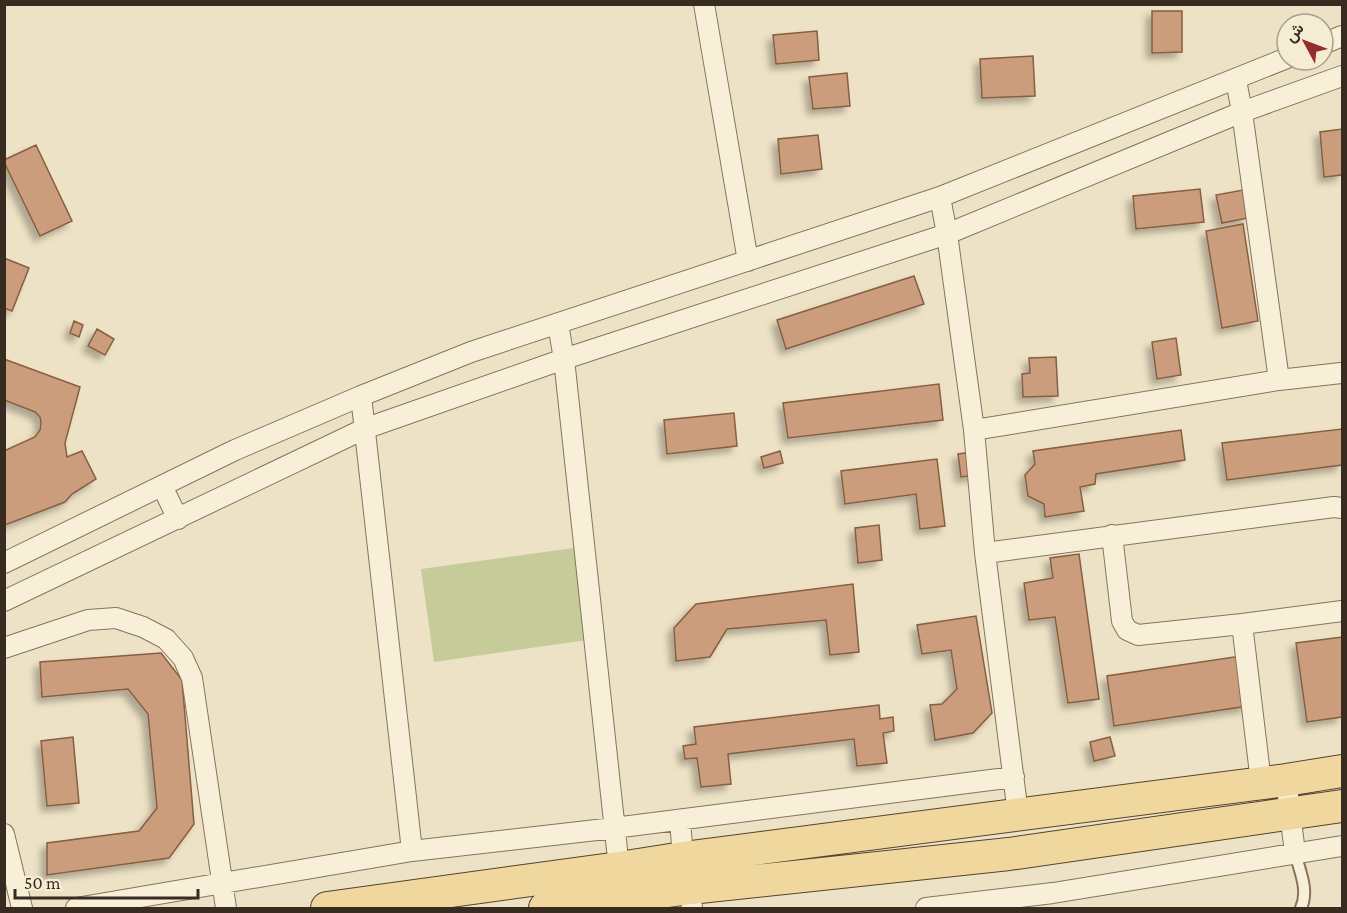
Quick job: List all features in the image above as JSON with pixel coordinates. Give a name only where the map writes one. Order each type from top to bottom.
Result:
[{"type":"main road","points":[[327,909],[683,858],[1342,771]]},
{"type":"main road","points":[[545,909],[691,898],[1342,806]]},
{"type":"street","points":[[704,4],[748,261]]},
{"type":"street","points":[[4,563],[235,450],[471,352],[940,197],[1275,63]]},
{"type":"street","points":[[4,601],[364,429],[564,359],[947,234],[1242,112],[1342,76]]},
{"type":"street","points":[[1236,80],[1279,380]]},
{"type":"street","points":[[940,197],[974,430],[985,553],[1018,814]]},
{"type":"street","points":[[558,324],[564,359],[619,868]]},
{"type":"street","points":[[974,430],[1279,380],[1341,374]]},
{"type":"street","points":[[361,396],[412,851]]},
{"type":"street","points":[[162,486],[178,519]]},
{"type":"street","points":[[985,553],[1334,507],[1342,508]]},
{"type":"street","points":[[1112,535],[1122,621],[1127,630],[1138,635],[1342,611]]},
{"type":"street","points":[[4,648],[88,620],[116,618],[143,627],[166,639],[183,658],[192,678],[226,909]]},
{"type":"street","points":[[1242,624],[1274,781],[1289,814],[1295,853]]},
{"type":"street","points":[[76,909],[412,851],[680,820],[1014,777]]},
{"type":"street","points":[[680,820],[683,858],[691,898]]},
{"type":"street","points":[[4,834],[22,909]]},
{"type":"street","points":[[926,909],[1055,901],[1295,853],[1342,846]]},
{"type":"lane","points":[[1295,853],[1305,891],[1301,909]]},
{"type":"green space","points":[[581,547],[594,639],[434,662],[421,569]]},
{"type":"building","points":[[1152,11],[1182,11],[1182,52],[1152,53]]},
{"type":"building","points":[[817,31],[819,60],[776,64],[773,35]]},
{"type":"building","points":[[1033,56],[1035,96],[982,98],[980,59]]},
{"type":"building","points":[[847,73],[850,106],[813,109],[809,77]]},
{"type":"building","points":[[1342,129],[1342,175],[1324,177],[1320,132]]},
{"type":"building","points":[[818,135],[822,169],[781,174],[778,139]]},
{"type":"building","points":[[36,145],[72,221],[40,236],[4,162]]},
{"type":"building","points":[[1200,189],[1204,222],[1136,229],[1133,196]]},
{"type":"building","points":[[1243,190],[1248,218],[1222,223],[1216,195]]},
{"type":"building","points":[[1243,224],[1258,321],[1222,328],[1206,231]]},
{"type":"building","points":[[4,258],[29,268],[12,311],[4,308]]},
{"type":"building","points":[[914,276],[924,304],[786,349],[777,320]]},
{"type":"building","points":[[74,321],[83,325],[79,337],[70,333]]},
{"type":"building","points":[[97,329],[114,339],[105,355],[88,346]]},
{"type":"building","points":[[1176,338],[1181,375],[1157,379],[1152,342]]},
{"type":"building","points":[[1056,357],[1058,396],[1023,397],[1022,374],[1030,373],[1029,358]]},
{"type":"building","points":[[4,359],[80,387],[65,443],[67,457],[82,451],[96,479],[72,494],[65,502],[5,525],[4,451],[35,437],[40,430],[41,423],[40,417],[35,412],[4,400]]},
{"type":"building","points":[[939,384],[943,420],[788,438],[783,403]]},
{"type":"building","points":[[734,413],[737,446],[667,454],[664,420]]},
{"type":"building","points":[[1342,429],[1342,465],[1227,480],[1222,443]]},
{"type":"building","points":[[1181,430],[1185,460],[1096,474],[1095,484],[1080,487],[1084,511],[1045,517],[1044,504],[1028,496],[1025,475],[1035,464],[1033,451]]},
{"type":"building","points":[[780,451],[783,463],[764,468],[761,457]]},
{"type":"building","points":[[980,451],[983,474],[961,477],[958,454]]},
{"type":"building","points":[[937,459],[945,526],[920,529],[916,494],[845,504],[841,471]]},
{"type":"building","points":[[879,525],[882,560],[858,563],[855,528]]},
{"type":"building","points":[[1079,554],[1099,699],[1068,703],[1055,617],[1029,620],[1024,583],[1053,578],[1050,558]]},
{"type":"building","points":[[853,584],[859,652],[830,655],[826,620],[727,629],[710,657],[676,661],[674,628],[696,604]]},
{"type":"building","points":[[976,616],[992,713],[973,733],[935,740],[930,705],[942,704],[957,689],[951,650],[922,654],[917,625]]},
{"type":"building","points":[[1342,637],[1342,717],[1307,722],[1296,643]]},
{"type":"building","points":[[161,653],[182,680],[194,824],[169,858],[47,875],[47,843],[139,831],[157,808],[148,714],[128,689],[42,697],[40,662]]},
{"type":"building","points":[[1241,656],[1248,706],[1114,726],[1107,676]]},
{"type":"building","points":[[879,705],[880,719],[893,717],[894,731],[883,733],[887,763],[857,766],[854,739],[728,754],[731,784],[701,787],[697,758],[685,759],[683,746],[696,744],[694,727]]},
{"type":"building","points":[[73,737],[79,803],[47,806],[41,741]]},
{"type":"building","points":[[1110,737],[1115,756],[1094,761],[1090,742]]}]
